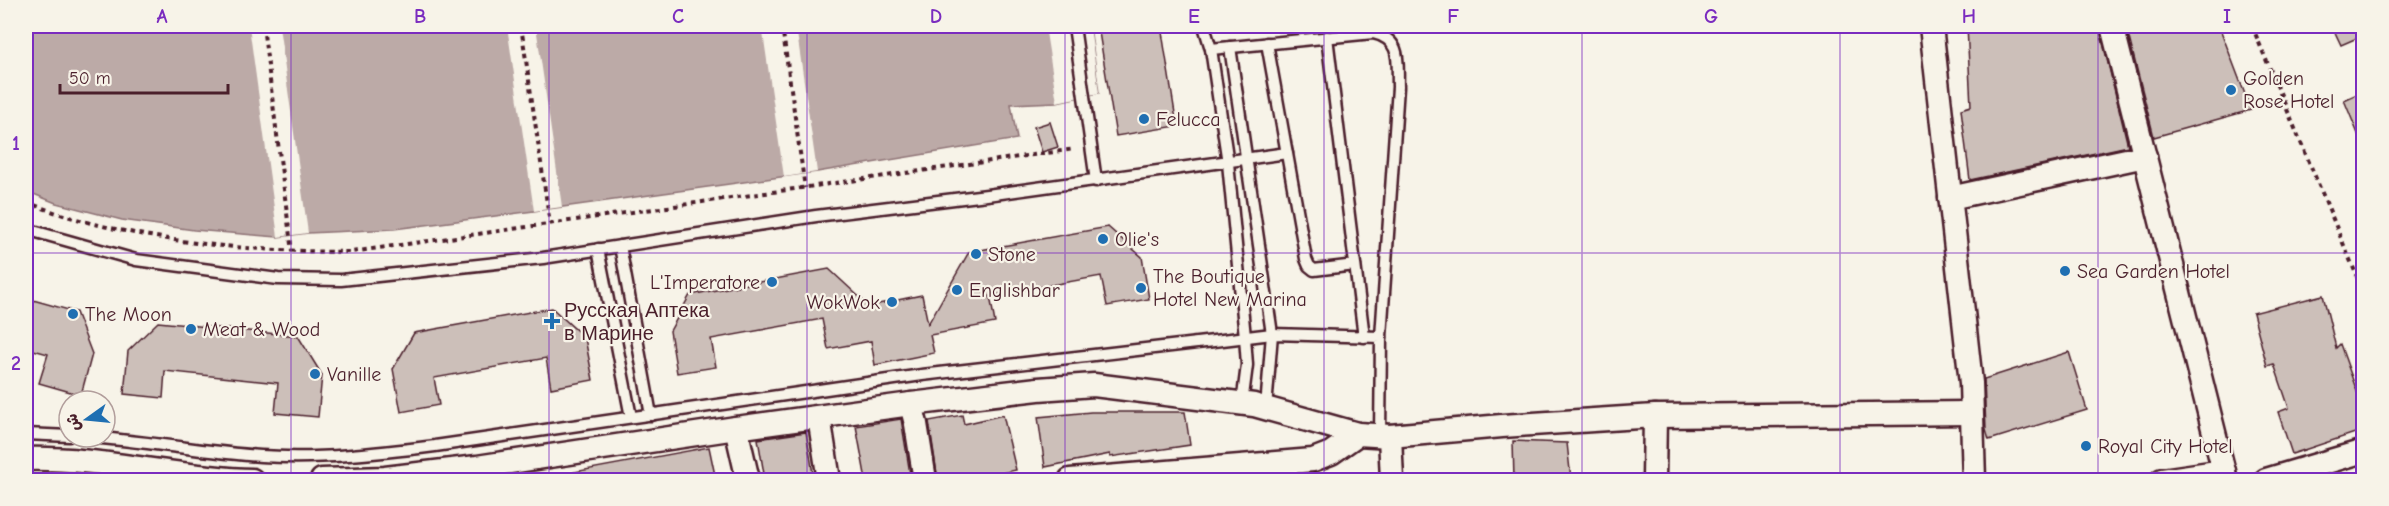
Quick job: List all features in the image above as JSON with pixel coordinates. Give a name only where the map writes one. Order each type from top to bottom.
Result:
[{"type":"street","points":[[1932,26],[1971,383],[1974,480]]},
{"type":"street","points":[[2112,26],[2225,476],[2162,480]]},
{"type":"street","points":[[1950,198],[2145,156]]},
{"type":"street","points":[[322,480],[384,478],[477,467],[910,404],[1038,389],[1094,386],[1169,393],[1266,408],[1376,436]]},
{"type":"street","points":[[910,404],[916,424],[925,480]]},
{"type":"street","points":[[1070,480],[1172,476],[1313,460],[1376,436],[1514,425],[1654,416],[1971,413]]},
{"type":"street","points":[[1654,416],[1654,480]]},
{"type":"street","points":[[819,417],[829,480]]},
{"type":"street","points":[[736,428],[747,480]]},
{"type":"street","points":[[1376,436],[1392,480]]},
{"type":"street","points":[[2266,480],[2364,451]]},
{"type":"street","points":[[26,459],[50,458],[198,479],[252,480]]},
{"type":"lane","points":[[1074,26],[1096,181]]},
{"type":"lane","points":[[1204,26],[1211,49],[1227,163],[1245,337],[1247,365],[1242,404]]},
{"type":"lane","points":[[1211,49],[1373,33],[1392,41],[1397,50],[1398,87],[1376,436]]},
{"type":"lane","points":[[1327,37],[1364,337]]},
{"type":"lane","points":[[1267,43],[1309,267],[1314,270],[1355,265]]},
{"type":"lane","points":[[1230,47],[1272,334],[1266,408]]},
{"type":"lane","points":[[26,229],[136,260],[278,279],[341,280],[543,258],[816,216],[1096,181],[1287,153]]},
{"type":"lane","points":[[620,246],[651,415]]},
{"type":"lane","points":[[598,249],[631,417]]},
{"type":"lane","points":[[117,439],[260,456],[298,458],[366,454],[922,375],[1245,337],[1272,334],[1381,337]]},
{"type":"lane","points":[[26,434],[57,435]]},
{"type":"path","points":[[263,26],[292,252]]},
{"type":"path","points":[[521,26],[550,224]]},
{"type":"path","points":[[782,26],[805,188]]},
{"type":"path","points":[[2252,26],[2364,293]]},
{"type":"path","points":[[26,202],[57,214],[132,234],[221,247],[292,252],[351,252],[1091,147]]},
{"type":"shaded area","points":[[26,26],[1090,26],[1099,93],[1057,102],[1011,104],[1017,139],[817,172],[534,211],[394,229],[308,233],[278,237],[194,230],[122,220],[56,203],[26,191]]},
{"type":"pier","points":[[249,26],[279,26],[308,233],[278,237]]},
{"type":"pier","points":[[507,26],[536,26],[562,207],[534,211]]},
{"type":"pier","points":[[762,26],[796,26],[817,172],[784,177]]},
{"type":"pier","points":[[1045,26],[1090,26],[1099,93],[1057,102]]},
{"type":"building","points":[[1098,26],[1161,26],[1177,126],[1116,136]]},
{"type":"building","points":[[1967,26],[2099,26],[2128,146],[1970,180],[1961,109],[1971,106]]},
{"type":"building","points":[[2126,26],[2219,26],[2251,110],[2154,137]]},
{"type":"building","points":[[2332,26],[2364,26],[2364,35],[2341,45]]},
{"type":"building","points":[[2364,91],[2364,146],[2363,146],[2344,100]]},
{"type":"building","points":[[1050,122],[1058,147],[1042,152],[1034,127]]},
{"type":"building","points":[[1108,227],[1142,257],[1149,299],[1107,306],[1101,276],[990,296],[995,323],[930,335],[934,353],[875,365],[871,341],[828,349],[822,319],[711,339],[716,367],[677,373],[670,331],[690,295],[829,269],[869,306],[922,295],[928,324],[969,252]]},
{"type":"building","points":[[2323,295],[2336,348],[2340,344],[2364,411],[2364,430],[2292,454],[2278,412],[2289,408],[2274,364],[2267,366],[2253,313]]},
{"type":"building","points":[[26,298],[76,312],[92,354],[83,389],[60,389],[39,383],[48,354],[26,348]]},
{"type":"building","points":[[552,308],[585,338],[593,380],[551,388],[546,358],[434,378],[439,405],[401,412],[393,369],[414,333]]},
{"type":"building","points":[[158,322],[298,336],[322,375],[318,417],[275,413],[278,383],[165,371],[163,398],[124,394],[128,351]]},
{"type":"building","points":[[2069,352],[2087,410],[1989,440],[1986,430],[1984,379]]},
{"type":"building","points":[[1091,412],[1185,412],[1190,445],[1110,457],[1110,454],[1045,467],[1038,417]]},
{"type":"building","points":[[962,415],[964,424],[1003,415],[1016,470],[967,480],[938,480],[929,421]]},
{"type":"building","points":[[901,419],[911,480],[866,480],[856,426]]},
{"type":"building","points":[[806,432],[814,480],[765,480],[758,439]]},
{"type":"building","points":[[1513,441],[1567,443],[1571,480],[1514,480]]},
{"type":"building","points":[[709,447],[716,480],[575,480],[574,472]]},
{"type":"place","name":"Golden Rose Hotel","points":[[2231,90]]},
{"type":"place","name":"Felucca","points":[[1144,119]]},
{"type":"place","name":"Olie's","points":[[1103,239]]},
{"type":"place","name":"Stone","points":[[976,254]]},
{"type":"place","name":"Sea Garden Hotel","points":[[2065,271]]},
{"type":"place","name":"L'Imperatore","points":[[772,282]]},
{"type":"place","name":"The Boutique Hotel New Marina","points":[[1141,288]]},
{"type":"place","name":"Englishbar","points":[[957,290]]},
{"type":"place","name":"WokWok","points":[[892,302]]},
{"type":"place","name":"The Moon","points":[[73,314]]},
{"type":"place","name":"Русская Аптека в Марине","points":[[552,321]]},
{"type":"place","name":"Meat & Wood","points":[[191,329]]},
{"type":"place","name":"Vanille","points":[[315,374]]},
{"type":"place","name":"Royal City Hotel","points":[[2086,446]]}]
